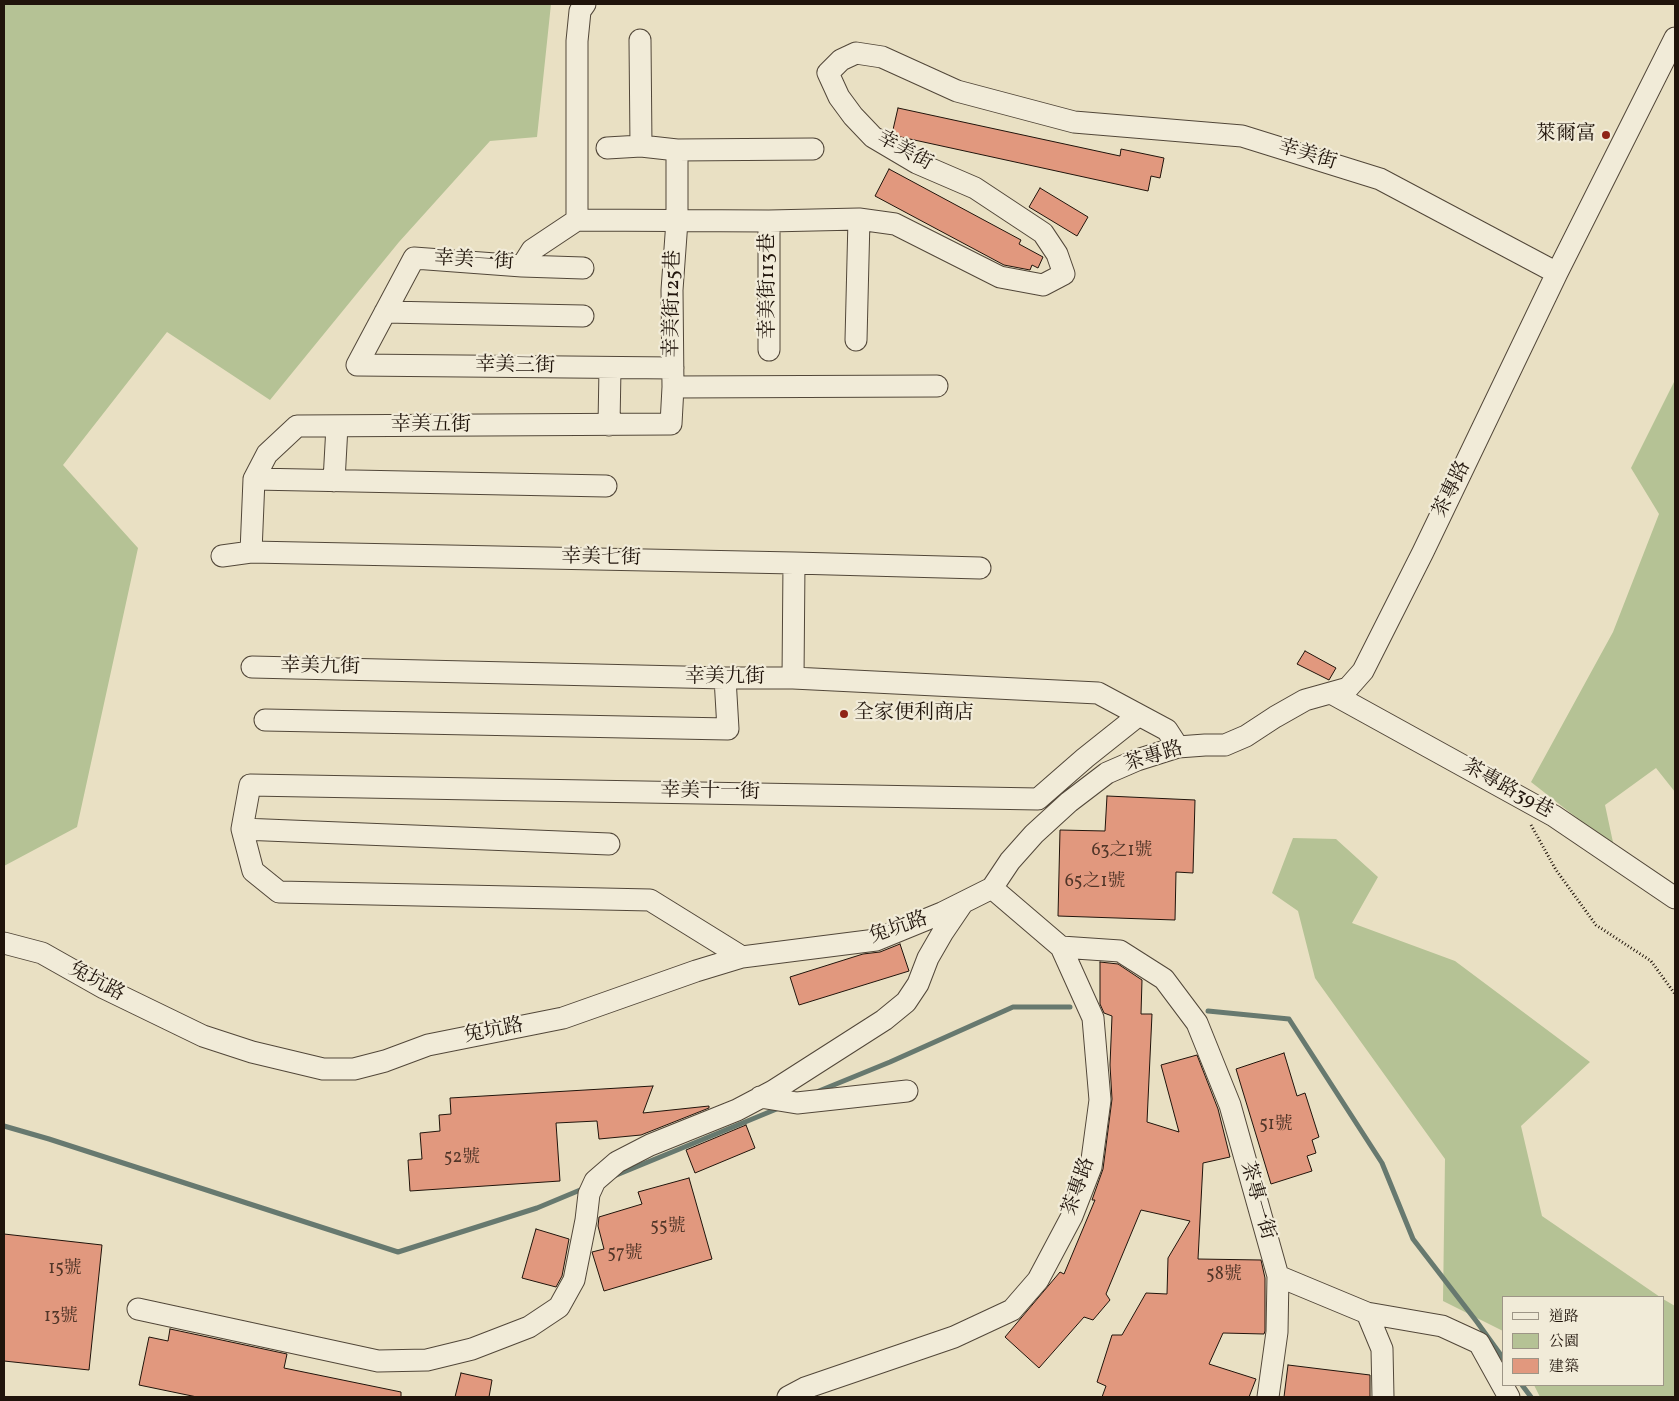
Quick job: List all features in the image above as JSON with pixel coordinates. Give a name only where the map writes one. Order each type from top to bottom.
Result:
[{"type":"street","points":[[577,220],[577,41],[580,11],[585,4]]},
{"type":"street","name":"茶專路","points":[[788,1397],[805,1388],[954,1337],[1012,1310],[1038,1280],[1072,1216],[1091,1167],[1100,1100],[1093,1018],[1061,947],[992,888],[1010,861],[1034,834],[1069,802],[1108,773],[1137,760],[1178,747],[1225,745],[1246,736],[1305,700],[1348,688],[1363,671],[1423,552],[1557,273],[1675,38]]},
{"type":"street","points":[[640,40],[641,146]]},
{"type":"street","name":"幸美街","points":[[577,220],[769,221],[858,219],[895,224],[1000,278],[1043,285],[1064,274],[1057,254],[1043,234],[975,188],[917,163],[873,137],[853,116],[839,96],[828,73],[841,60],[856,53],[882,57],[957,91],[1074,122],[1242,136],[1371,176],[1557,273]]},
{"type":"street","points":[[607,148],[641,146],[677,150],[813,149]]},
{"type":"street","name":"幸美街125巷","points":[[673,378],[672,290],[677,221],[677,150]]},
{"type":"street","points":[[856,340],[858,219]]},
{"type":"street","name":"幸美一街","points":[[385,312],[414,258],[522,266],[532,250],[577,220]]},
{"type":"street","name":"幸美街113巷","points":[[769,221],[769,350]]},
{"type":"street","points":[[522,266],[583,268]]},
{"type":"street","points":[[385,312],[583,316]]},
{"type":"street","name":"幸美三街","points":[[385,312],[356,365],[610,368],[673,378],[938,386]]},
{"type":"street","points":[[610,368],[610,425]]},
{"type":"street","name":"幸美五街","points":[[251,552],[254,479],[266,454],[297,426],[670,424],[673,378]]},
{"type":"street","points":[[334,481],[336,426]]},
{"type":"street","points":[[254,479],[606,486]]},
{"type":"street","name":"幸美七街","points":[[222,556],[251,552],[980,568]]},
{"type":"street","points":[[793,678],[794,563]]},
{"type":"street","name":"幸美九街","points":[[252,667],[793,678],[1098,693],[1167,730],[1178,747]]},
{"type":"street","points":[[265,720],[728,729],[725,678]]},
{"type":"street","name":"茶專路39巷","points":[[1331,693],[1554,816],[1675,898]]},
{"type":"street","name":"幸美十一街","points":[[242,829],[250,785],[1038,799],[1084,758],[1139,715]]},
{"type":"street","points":[[609,844],[242,829],[253,871],[279,892],[650,900],[742,957]]},
{"type":"street","name":"兔坑路","points":[[4,943],[42,953],[104,988],[204,1036],[252,1052],[323,1069],[354,1068],[385,1061],[428,1045],[563,1018],[696,971],[742,957],[876,940],[942,913],[992,888]]},
{"type":"street","points":[[138,1309],[378,1361],[427,1360],[472,1349],[529,1327],[559,1307],[574,1280],[586,1220],[589,1194],[595,1181],[617,1162],[650,1145],[737,1110],[849,1044],[884,1020],[906,1002],[918,984],[928,958],[943,932],[964,902]]},
{"type":"street","name":"茶專一街","points":[[1061,947],[1120,951],[1164,979],[1197,1023],[1230,1105],[1278,1276],[1277,1332],[1268,1397]]},
{"type":"street","points":[[760,1097],[797,1103],[907,1091]]},
{"type":"street","points":[[1278,1276],[1367,1313],[1442,1326],[1479,1343],[1502,1384]]},
{"type":"street","points":[[1367,1313],[1382,1349],[1383,1397]]},
{"type":"street","points":[[1503,1386],[1509,1397]]},
{"type":"path","points":[[1528,819],[1556,870],[1596,925],[1651,961],[1675,994]]},
{"type":"green space","points":[[4,4],[551,4],[537,137],[490,141],[399,242],[270,400],[167,332],[63,465],[138,548],[77,827],[4,866]]},
{"type":"green space","points":[[1675,380],[1675,792],[1656,768],[1605,805],[1614,847],[1531,782],[1613,632],[1659,514],[1631,468]]},
{"type":"green space","points":[[1293,838],[1336,839],[1378,877],[1352,923],[1455,961],[1590,1062],[1521,1126],[1542,1216],[1659,1296],[1502,1296],[1502,1330],[1443,1301],[1445,1159],[1315,978],[1298,911],[1272,893]]},
{"type":"green space","points":[[1664,1300],[1675,1306],[1675,1397],[1540,1397],[1534,1386],[1664,1386]]},
{"type":"building","points":[[898,108],[1120,156],[1121,149],[1164,158],[1160,178],[1151,176],[1148,191],[896,136],[892,134]]},
{"type":"building","points":[[889,169],[1021,240],[1019,244],[1043,257],[1038,268],[1032,265],[1030,270],[1004,265],[875,196]]},
{"type":"building","points":[[1040,188],[1088,217],[1077,236],[1029,207]]},
{"type":"building","points":[[1305,651],[1336,668],[1329,680],[1297,664]]},
{"type":"building","points":[[1107,796],[1195,800],[1193,873],[1176,872],[1175,920],[1058,916],[1060,830],[1105,831]]},
{"type":"building","points":[[900,944],[909,971],[799,1005],[790,977],[863,954],[880,952]]},
{"type":"building","points":[[1100,962],[1118,964],[1142,980],[1141,1014],[1152,1014],[1147,1122],[1179,1132],[1161,1065],[1197,1055],[1218,1109],[1230,1157],[1203,1163],[1198,1259],[1261,1260],[1265,1278],[1265,1331],[1264,1334],[1223,1333],[1209,1364],[1256,1379],[1249,1397],[1102,1397],[1106,1386],[1097,1382],[1112,1335],[1122,1335],[1146,1293],[1167,1294],[1168,1258],[1190,1221],[1141,1210],[1106,1294],[1110,1300],[1093,1320],[1084,1317],[1039,1368],[1005,1337],[1060,1272],[1064,1274],[1095,1200],[1092,1200],[1103,1169],[1112,1099],[1110,1065],[1112,1016],[1104,1013],[1100,1004]]},
{"type":"building","points":[[1284,1053],[1297,1096],[1305,1093],[1319,1137],[1312,1140],[1316,1153],[1307,1156],[1312,1171],[1271,1184],[1236,1069]]},
{"type":"building","points":[[653,1086],[643,1113],[709,1106],[709,1108],[641,1135],[599,1139],[597,1121],[556,1123],[560,1181],[410,1191],[408,1160],[422,1159],[420,1133],[440,1131],[439,1115],[451,1114],[450,1098]]},
{"type":"building","points":[[746,1125],[755,1148],[695,1173],[686,1150]]},
{"type":"building","points":[[689,1178],[712,1259],[604,1291],[592,1252],[604,1249],[598,1226],[599,1217],[642,1204],[638,1192]]},
{"type":"building","points":[[536,1229],[569,1239],[562,1276],[556,1287],[522,1278]]},
{"type":"building","points":[[4,1234],[102,1245],[89,1370],[4,1361]]},
{"type":"building","points":[[170,1329],[287,1354],[284,1368],[401,1392],[401,1397],[197,1397],[139,1385],[149,1337],[168,1341]]},
{"type":"building","points":[[1288,1365],[1370,1375],[1370,1397],[1284,1397]]},
{"type":"building","points":[[461,1373],[492,1380],[489,1397],[455,1397]]},
{"type":"waterway","points":[[819,1091],[890,1062],[1013,1007],[1070,1007]]},
{"type":"waterway","points":[[1208,1011],[1289,1019],[1382,1163],[1413,1239],[1502,1357]]},
{"type":"waterway","points":[[614,1176],[779,1108]]},
{"type":"waterway","points":[[4,1126],[398,1252],[537,1208],[585,1188]]},
{"type":"waterway","points":[[1523,1386],[1531,1397]]},
{"type":"place","name":"萊爾富","points":[[1606,135]]},
{"type":"place","name":"全家便利商店","points":[[844,714]]}]
